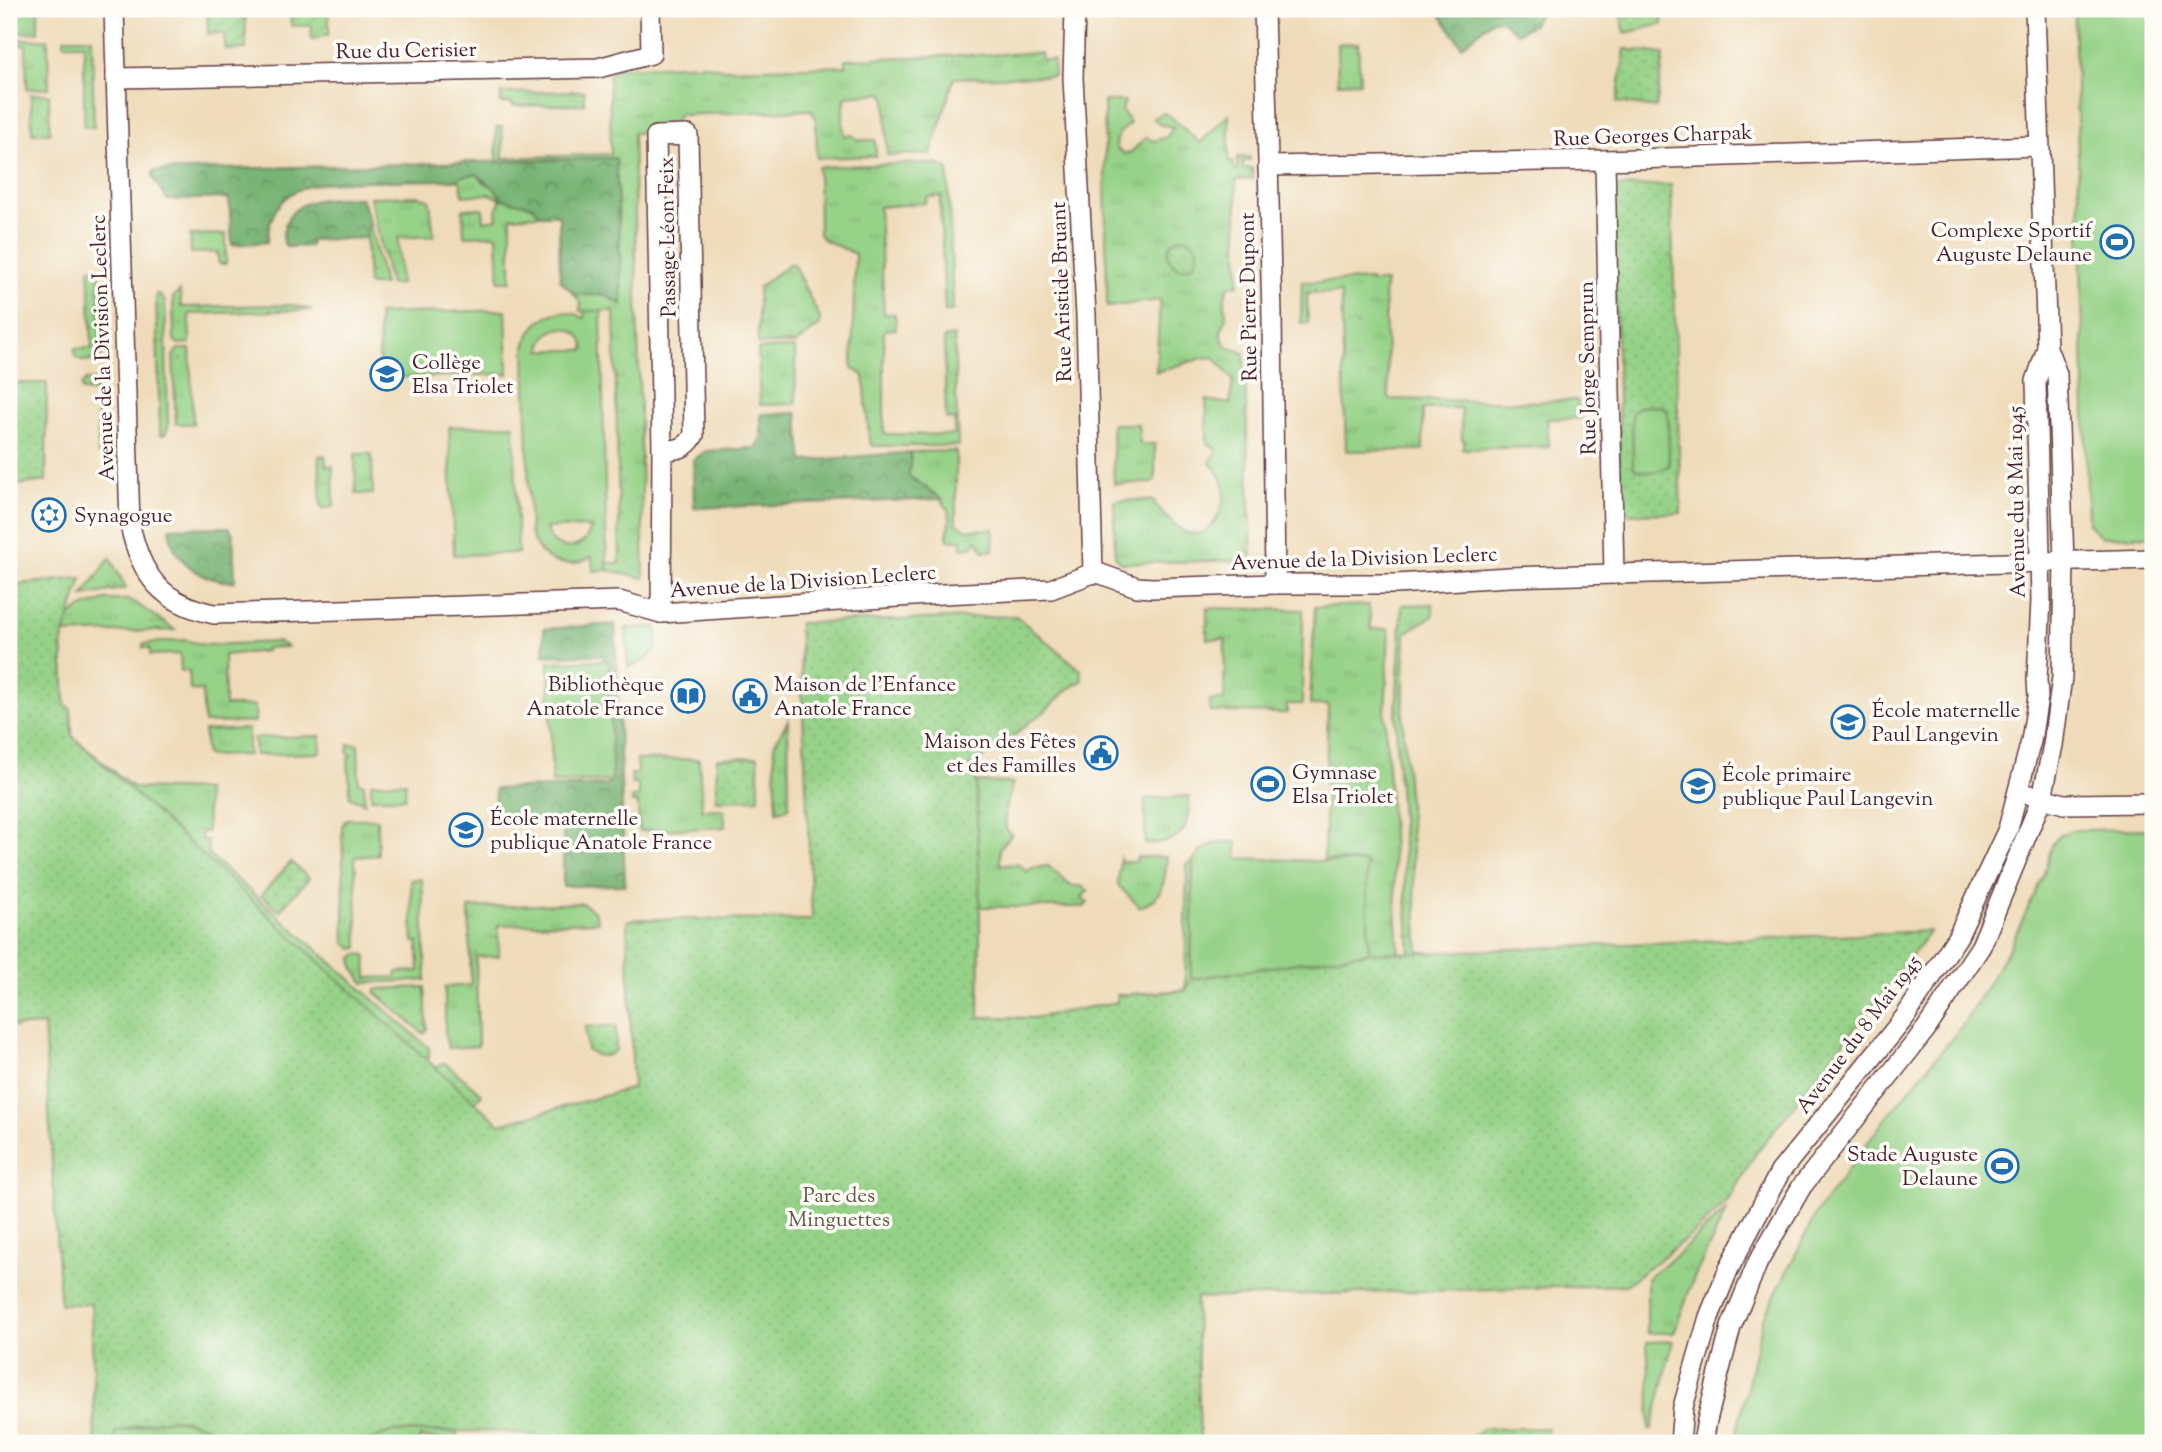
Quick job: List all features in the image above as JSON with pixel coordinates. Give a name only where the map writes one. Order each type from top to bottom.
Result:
[{"type":"street","name":"Avenue de la Division Leclerc","points":[[114,9],[130,525],[136,553],[143,567],[163,591],[184,605],[214,614],[619,601],[661,613],[1051,589],[1093,573],[1137,587],[1396,584],[1509,577],[2153,559]]},
{"type":"street","name":"Rue du Cerisier","points":[[116,78],[598,68],[651,54],[650,9]]},
{"type":"street","name":"Rue Aristide Bruant","points":[[1074,9],[1073,78],[1086,315],[1093,573]]},
{"type":"street","name":"Rue Pierre Dupont","points":[[1264,9],[1275,584]]},
{"type":"street","name":"Avenue du 8 Mai 1945","points":[[1703,1443],[1731,1327],[1758,1262],[1802,1186],[1926,1029],[1981,946],[2042,798],[2053,745],[2062,677],[2064,561],[2057,374],[2047,348],[2035,9]]},
{"type":"street","name":"Passage Léon Feix","points":[[661,613],[662,450],[656,136],[688,135],[694,435],[688,444],[678,450],[662,450]]},
{"type":"street","name":"Rue Georges Charpak","points":[[1268,166],[1605,160],[2039,146]]},
{"type":"street","name":"Rue Jorge Semprun","points":[[1605,160],[1614,574]]},
{"type":"street","name":"Avenue du 8 Mai 1945","points":[[1680,1443],[1683,1407],[1709,1317],[1729,1268],[1780,1172],[1905,1017],[1958,936],[2008,829],[2032,741],[2038,697],[2036,679],[2041,600],[2036,381],[2047,348]]},
{"type":"street","points":[[2020,792],[2064,804],[2153,803]]},
{"type":"green space","points":[[9,9],[38,9],[38,32],[9,33]]},
{"type":"green space","points":[[207,9],[245,9],[246,49],[226,50],[224,33],[208,34]]},
{"type":"green space","points":[[290,9],[329,9],[329,34],[311,40],[312,26],[291,26]]},
{"type":"green space","points":[[1436,9],[1542,9],[1532,25],[1517,33],[1502,20],[1493,20],[1462,46]]},
{"type":"green space","points":[[1619,9],[1660,9],[1663,24],[1625,33]]},
{"type":"green space","name":"Complexe Sportif Auguste Delaune","points":[[2074,9],[2153,9],[2153,536],[2102,537],[2088,524]]},
{"type":"green space","points":[[64,38],[92,38],[94,127],[84,127],[84,44],[64,44]]},
{"type":"green space","points":[[48,39],[49,88],[27,89],[26,45],[9,45],[9,40]]},
{"type":"green space","points":[[1358,43],[1360,82],[1338,83],[1337,44]]},
{"type":"green space","points":[[1625,49],[1664,54],[1656,108],[1617,102]]},
{"type":"green space","points":[[1041,53],[1042,60],[1053,60],[1054,76],[954,78],[931,154],[887,155],[886,97],[882,93],[846,96],[843,111],[845,136],[852,135],[858,140],[875,140],[876,156],[817,158],[816,120],[812,110],[679,115],[669,131],[633,133],[644,578],[607,570],[607,563],[620,563],[614,311],[580,311],[581,303],[575,295],[605,295],[614,301],[616,158],[497,161],[496,127],[502,127],[503,158],[611,154],[609,75],[618,68],[704,64],[723,69],[846,66],[846,59]]},
{"type":"green space","points":[[584,91],[584,104],[513,106],[512,103],[501,103],[501,93]]},
{"type":"green space","points":[[31,94],[49,94],[50,133],[32,133]]},
{"type":"green space","points":[[1104,101],[1125,101],[1122,111],[1130,123],[1116,141],[1117,149],[1124,154],[1130,153],[1146,137],[1153,141],[1167,137],[1173,127],[1159,124],[1153,118],[1163,113],[1200,143],[1229,114],[1229,161],[1233,162],[1234,170],[1237,171],[1238,157],[1250,157],[1250,160],[1243,161],[1243,168],[1252,168],[1253,179],[1236,180],[1239,284],[1229,286],[1227,290],[1226,318],[1220,334],[1226,346],[1244,353],[1252,560],[1121,563],[1115,556],[1114,501],[1152,500],[1173,524],[1189,533],[1206,530],[1218,517],[1224,489],[1222,479],[1210,463],[1217,449],[1207,443],[1206,400],[1230,404],[1233,380],[1214,357],[1156,372],[1160,300],[1107,307]]},
{"type":"green space","points":[[616,158],[622,304],[605,295],[575,295],[560,280],[559,215],[540,215],[533,206],[501,199],[494,188],[477,174],[463,176],[457,180],[337,182],[303,188],[289,195],[278,206],[271,221],[267,242],[232,245],[229,198],[167,200],[153,178],[153,171]]},
{"type":"green space","points":[[923,163],[948,169],[953,310],[945,312],[940,203],[942,196],[927,197],[925,203],[879,207],[884,314],[895,314],[896,329],[884,330],[884,434],[954,435],[954,419],[946,419],[944,338],[954,336],[958,446],[872,446],[869,439],[864,375],[852,369],[855,254],[822,239],[819,234],[818,167]]},
{"type":"green space","points":[[477,174],[484,182],[533,206],[540,215],[511,217],[511,281],[499,281],[497,235],[464,236],[463,209],[483,208],[484,221],[497,219],[496,210],[501,199],[489,194],[463,196],[461,183],[457,180],[463,176]]},
{"type":"green space","points":[[1671,185],[1681,513],[1621,514],[1613,187]]},
{"type":"green space","points":[[418,196],[429,199],[434,236],[398,238],[400,284],[390,285],[370,197]]},
{"type":"green space","points":[[361,198],[369,220],[366,238],[311,240],[310,246],[286,247],[283,239],[284,228],[290,215],[298,208],[317,200]]},
{"type":"green space","points":[[369,220],[384,285],[368,285],[366,238]]},
{"type":"green space","points":[[226,234],[226,264],[219,264],[217,252],[191,253],[190,235]]},
{"type":"green space","points":[[1183,238],[1194,242],[1198,253],[1194,264],[1183,268],[1172,264],[1168,253],[1172,242]]},
{"type":"green space","points":[[789,264],[793,264],[820,318],[820,325],[795,344],[758,344],[758,288]]},
{"type":"green space","points":[[89,268],[99,268],[101,360],[82,361],[76,357],[74,349],[92,348]]},
{"type":"green space","points":[[1302,282],[1386,282],[1384,292],[1389,399],[1525,402],[1577,400],[1581,418],[1547,419],[1549,447],[1462,449],[1465,440],[1462,440],[1461,408],[1423,409],[1423,450],[1346,451],[1341,293],[1307,293],[1308,323],[1301,323]]},
{"type":"green space","points":[[180,291],[181,307],[292,305],[312,310],[189,314],[190,343],[178,344],[174,340],[173,297]]},
{"type":"green space","points":[[156,294],[165,302],[168,428],[165,434],[160,435]]},
{"type":"green space","points":[[506,310],[508,374],[380,378],[378,314]]},
{"type":"green space","points":[[585,311],[601,311],[607,570],[593,571],[592,557],[572,563],[554,562],[540,551],[530,533],[525,349],[532,330],[546,317],[564,312],[584,318]],"holes":[[[563,328],[578,335],[585,350],[541,350],[548,335]],[[591,527],[583,542],[568,547],[554,543],[546,528]]]},
{"type":"green space","points":[[795,348],[796,404],[760,405],[758,349]]},
{"type":"green space","points":[[178,349],[190,349],[193,424],[176,424],[173,356]]},
{"type":"green space","points":[[86,380],[103,380],[105,454],[98,455],[97,392],[82,391],[81,385]]},
{"type":"green space","points":[[9,383],[47,383],[46,481],[9,486]]},
{"type":"green space","points":[[1662,406],[1668,412],[1669,465],[1646,472],[1633,467],[1632,413],[1638,407]]},
{"type":"green space","points":[[797,413],[803,461],[911,452],[909,476],[942,499],[694,508],[693,460],[706,451],[755,448],[761,438],[761,414]]},
{"type":"green space","points":[[1112,424],[1138,424],[1140,444],[1155,444],[1153,483],[1114,484]]},
{"type":"green space","points":[[514,425],[518,553],[454,555],[449,427]]},
{"type":"green space","points":[[956,451],[956,523],[968,530],[994,529],[993,550],[984,551],[977,540],[971,547],[961,548],[962,540],[948,540],[950,520],[945,505],[935,494],[909,476],[911,452]]},
{"type":"green space","points":[[355,454],[372,454],[373,494],[356,494]]},
{"type":"green space","points":[[325,455],[326,466],[333,466],[334,507],[321,508],[319,456]]},
{"type":"green space","points":[[229,527],[233,534],[235,581],[212,578],[191,568],[176,550],[170,528]]},
{"type":"green space","points":[[110,558],[126,588],[83,596]]},
{"type":"green space","name":"Parc des Minguettes","points":[[82,578],[62,641],[65,705],[71,709],[72,736],[500,1124],[633,1088],[627,921],[812,920],[799,623],[1016,616],[1081,670],[1082,681],[1068,689],[1003,746],[970,765],[976,782],[980,907],[979,1017],[1034,1018],[1117,1002],[1117,995],[1185,991],[1191,979],[1369,952],[1419,953],[1930,931],[1756,1153],[1727,1202],[1694,1233],[1626,1285],[1196,1298],[1200,1443],[577,1443],[577,1440],[496,1431],[390,1432],[363,1443],[227,1443],[201,1425],[174,1420],[145,1424],[115,1433],[114,1443],[95,1443],[91,1304],[60,1304],[44,1025],[9,1027],[9,585]]},
{"type":"green space","points":[[106,600],[131,600],[175,630],[59,634],[72,615],[84,607]]},
{"type":"green space","points":[[1433,604],[1433,616],[1405,633],[1403,721],[1419,952],[1427,952],[1437,983],[1411,968],[1396,716],[1402,605]]},
{"type":"green space","points":[[1369,605],[1371,629],[1389,629],[1385,715],[1400,976],[965,1082],[976,782],[1013,783],[1005,810],[1006,829],[1011,835],[1000,848],[1000,864],[1017,863],[1027,872],[1032,868],[1048,866],[1071,886],[1081,886],[1088,891],[1082,897],[1088,903],[1084,907],[980,907],[979,1017],[1034,1018],[1117,1002],[1117,995],[1185,990],[1187,865],[1193,861],[1191,979],[1366,863],[1324,860],[1328,705],[1310,705],[1315,607]]},
{"type":"green space","points":[[1207,608],[1303,610],[1302,704],[1287,704],[1287,713],[1210,712],[1210,700],[1224,700],[1225,639],[1207,639]]},
{"type":"green space","points":[[615,624],[625,885],[563,886],[563,818],[494,820],[495,789],[608,785],[604,655],[544,656],[544,629]]},
{"type":"green space","points":[[657,627],[657,649],[645,661],[628,667],[626,628]]},
{"type":"green space","points":[[184,640],[205,645],[279,642],[287,647],[224,655],[225,706],[255,706],[255,722],[204,723],[202,691],[190,690],[189,671],[181,671],[180,654],[150,655],[150,648],[143,648],[143,644]]},
{"type":"green space","points":[[62,641],[65,705],[71,709],[72,736],[134,788],[206,790],[207,832],[201,832],[201,840],[207,840],[209,855],[429,1048],[429,1057],[420,1067],[80,765],[39,665]]},
{"type":"green space","points":[[609,660],[612,781],[552,783],[549,662]]},
{"type":"green space","points":[[788,720],[789,806],[777,811],[774,745]]},
{"type":"green space","points":[[248,729],[248,755],[206,754],[204,731]]},
{"type":"green space","points":[[320,736],[321,750],[318,753],[255,755],[254,738]]},
{"type":"green space","points":[[348,744],[358,744],[359,783],[364,784],[365,803],[350,797],[348,757],[351,757],[351,754],[348,753]]},
{"type":"green space","points":[[758,757],[759,799],[716,800],[717,758]]},
{"type":"green space","points":[[699,759],[702,810],[724,809],[725,827],[639,831],[638,803],[632,803],[632,798],[638,797],[638,784],[632,784],[631,774],[637,774],[637,760]]},
{"type":"green space","points":[[406,782],[405,798],[371,798],[371,783]]},
{"type":"green space","points":[[1189,796],[1188,819],[1181,833],[1167,841],[1145,844],[1145,799]]},
{"type":"green space","points":[[347,819],[377,819],[378,855],[355,857],[358,948],[353,949],[345,943],[342,825]]},
{"type":"green space","name":"Stade Auguste Delaune","points":[[2153,829],[2153,1443],[1734,1443],[1763,1319],[1817,1212],[1885,1119],[1963,1025],[2011,945],[2043,876],[2053,843],[2061,834],[2073,830]]},
{"type":"green space","points":[[1217,842],[1237,842],[1237,858],[1366,863],[1369,952],[1191,979],[1193,861],[1201,851]]},
{"type":"green space","points":[[1137,857],[1167,857],[1162,888],[1154,899],[1139,907],[1118,885],[1120,858],[1122,862],[1136,862]]},
{"type":"green space","points":[[291,862],[309,878],[279,911],[261,895]]},
{"type":"green space","points":[[422,879],[426,980],[364,983],[354,969],[352,959],[358,954],[366,955],[367,978],[396,977],[397,972],[419,971],[418,942],[413,942],[411,880]]},
{"type":"green space","points":[[582,903],[595,912],[598,922],[498,925],[499,956],[476,957],[478,1046],[448,1048],[445,1035],[445,987],[471,985],[469,908]]},
{"type":"green space","points":[[425,987],[427,1028],[424,1034],[375,992],[377,989]]},
{"type":"green space","points":[[616,1026],[616,1050],[613,1053],[602,1056],[587,1050],[585,1027]]},
{"type":"green space","points":[[442,1063],[482,1094],[463,1115],[434,1071]]},
{"type":"green space","points":[[1727,1209],[1693,1280],[1674,1333],[1647,1333],[1647,1278]]},
{"type":"green space","points":[[1673,1341],[1652,1429],[1649,1429],[1647,1342]]},
{"type":"green space","points":[[164,1419],[199,1424],[227,1443],[114,1439],[115,1433]]},
{"type":"green space","points":[[1547,1428],[1547,1443],[1463,1443],[1482,1429]]},
{"type":"green space","points":[[390,1432],[457,1432],[455,1443],[420,1437],[419,1443],[363,1443]]},
{"type":"place","name":"Complexe Sportif Auguste Delaune","points":[[2117,242]]},
{"type":"place","name":"Collège Elsa Triolet","points":[[387,374]]},
{"type":"place","name":"Synagogue","points":[[49,515]]},
{"type":"place","name":"Bibliothèque Anatole France","points":[[688,696]]},
{"type":"place","name":"Maison de l'Enfance Anatole France","points":[[750,696]]},
{"type":"place","name":"École maternelle Paul Langevin","points":[[1848,722]]},
{"type":"place","name":"Maison des Fêtes et des Familles","points":[[1101,753]]},
{"type":"place","name":"Gymnase Elsa Triolet","points":[[1268,784]]},
{"type":"place","name":"École primaire publique Paul Langevin","points":[[1698,786]]},
{"type":"place","name":"École maternelle publique Anatole France","points":[[466,830]]},
{"type":"place","name":"Stade Auguste Delaune","points":[[2002,1166]]}]
